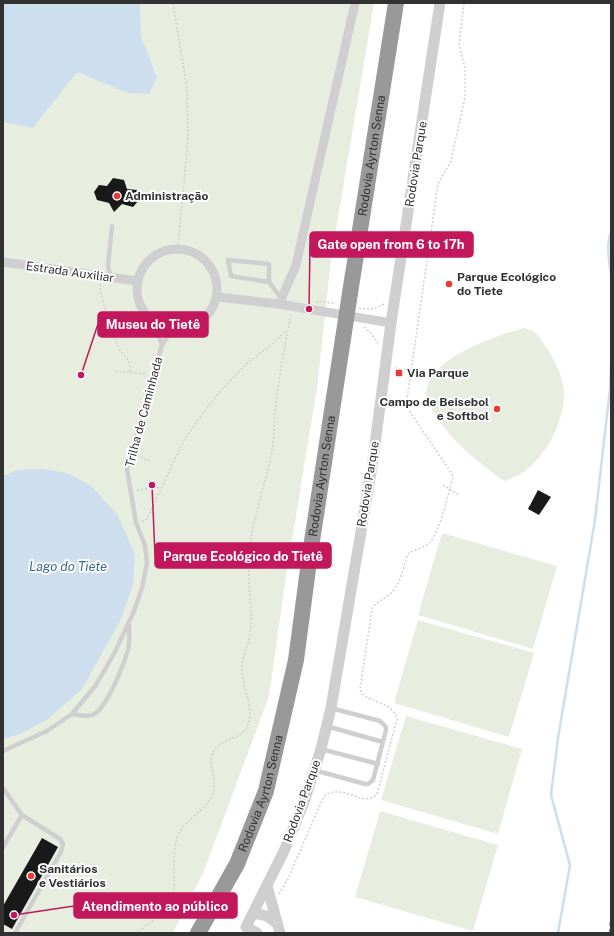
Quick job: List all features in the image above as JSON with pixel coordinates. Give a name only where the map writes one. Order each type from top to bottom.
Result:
[{"type":"highway","name":"Rodovia Ayrton Senna","points":[[198,933],[237,864],[266,791],[296,660],[350,293],[396,3]]},
{"type":"street","points":[[280,301],[296,265],[355,3]]},
{"type":"street","name":"Rodovia Parque","points":[[245,931],[284,851],[301,809],[321,749],[331,708],[372,468],[391,323],[440,3]]},
{"type":"street","points":[[137,281],[145,264],[160,252],[178,248],[192,251],[204,258],[213,269],[218,283],[217,298],[212,310],[204,320],[193,327],[172,330]]},
{"type":"street","name":"Estrada Auxiliar","points":[[3,262],[137,281]]},
{"type":"street","name":"Trilha de Caminhada","points":[[137,281],[137,293],[140,305],[146,316],[154,323],[172,330]]},
{"type":"street","points":[[217,298],[280,301],[293,306],[391,323]]},
{"type":"street","points":[[267,886],[277,929]]},
{"type":"street","points":[[254,912],[267,916],[277,929]]},
{"type":"street","points":[[245,931],[257,933]]},
{"type":"lane","points":[[112,226],[108,266],[112,278]]},
{"type":"lane","points":[[269,282],[231,276],[228,260],[269,264],[269,282],[280,301]]},
{"type":"lane","name":"Trilha de Caminhada","points":[[154,323],[162,345]]},
{"type":"lane","name":"Trilha de Caminhada","points":[[3,751],[47,731],[72,714],[96,684],[129,624],[142,588],[147,563],[145,544],[136,524],[127,469],[162,345],[172,330]]},
{"type":"lane","points":[[72,714],[89,716],[96,713],[105,702],[120,673],[128,650],[130,637],[129,624]]},
{"type":"lane","points":[[314,770],[368,784],[374,780],[386,727],[380,721],[331,708]]},
{"type":"lane","points":[[326,726],[383,742]]},
{"type":"lane","points":[[321,749],[378,764]]},
{"type":"lane","points":[[3,788],[22,815],[60,839],[63,844],[61,852],[15,933]]},
{"type":"lane","points":[[3,847],[22,815]]},
{"type":"path","points":[[174,3],[187,89],[188,139],[178,248]]},
{"type":"path","points":[[272,908],[288,879],[324,796],[330,792],[337,791],[368,800],[377,794],[397,719],[394,712],[380,702],[363,696],[360,690],[372,609],[374,604],[390,594],[396,588],[409,553],[429,544],[439,525],[449,489],[452,474],[410,412],[407,404],[438,184],[452,161],[465,97],[465,68],[459,45],[464,3]]},
{"type":"path","points":[[100,276],[100,289],[109,322],[118,347],[127,356],[130,363],[130,373]]},
{"type":"path","points":[[135,933],[159,916],[170,902],[174,889],[174,858],[177,838],[184,824],[203,808],[212,798],[214,791],[211,756],[215,749],[238,736],[246,729],[249,722],[250,708],[244,690],[242,668],[244,652],[250,633],[248,571],[250,538],[267,476],[272,450],[275,414],[293,306]]},
{"type":"path","points":[[136,524],[147,519],[183,442],[217,395],[246,364],[288,330]]},
{"type":"path","points":[[385,365],[411,371]]},
{"type":"path","points":[[115,371],[153,375]]},
{"type":"path","points":[[131,454],[150,461]]},
{"type":"path","points":[[443,485],[459,495]]},
{"type":"path","points":[[130,491],[161,488]]},
{"type":"shaded area","points":[[3,3],[374,3],[331,260],[317,388],[285,583],[269,696],[204,871],[173,933],[3,933]]},
{"type":"shaded area","name":"Campo de Beisebol e Softbol","points":[[524,328],[532,330],[537,334],[556,363],[564,389],[563,408],[554,435],[547,447],[528,468],[517,476],[505,481],[472,456],[442,425],[428,402],[427,388],[433,375],[445,363],[461,353],[478,344]]},
{"type":"shaded area","points":[[442,533],[557,566],[533,649],[418,615]]},
{"type":"shaded area","points":[[418,620],[534,653],[509,737],[394,703]]},
{"type":"shaded area","points":[[406,716],[522,749],[498,834],[381,800]]},
{"type":"shaded area","points":[[380,811],[498,845],[473,931],[355,897]]},
{"type":"water","points":[[3,3],[140,3],[141,36],[157,78],[149,94],[128,93],[77,72],[33,128],[3,122]]},
{"type":"water","name":"Lago do Tiete","points":[[44,469],[67,473],[90,485],[117,514],[135,554],[133,585],[120,621],[82,689],[48,719],[20,734],[3,739],[3,476],[17,470]]},
{"type":"building","name":"Administração","points":[[113,178],[124,180],[127,189],[137,190],[139,200],[133,207],[122,204],[114,212],[109,203],[97,200],[94,192],[99,185],[107,186]]},
{"type":"building","points":[[538,490],[551,497],[539,515],[528,509]]},
{"type":"building","name":"Sanitários e Vestiários","points":[[42,838],[58,847],[12,929],[3,924],[3,906]]},
{"type":"waterway","points":[[611,232],[608,247],[611,274]]},
{"type":"waterway","points":[[558,933],[570,865],[551,795],[558,738],[595,520],[610,389],[611,364]]},
{"type":"railway","points":[[610,933],[611,920]]},
{"type":"place","name":"Administração","points":[[117,196]]},
{"type":"place","name":"Parque Ecológico do Tiete","points":[[449,284]]},
{"type":"place","name":"Gate open from 6 to 17h","points":[[309,309]]},
{"type":"place","name":"Via Parque","points":[[399,373]]},
{"type":"place","name":"Museu do Tietê","points":[[81,375]]},
{"type":"place","name":"Campo de Beisebol e Softbol","points":[[497,409]]},
{"type":"place","name":"Parque Ecológico do Tietê","points":[[152,485]]},
{"type":"place","name":"Sanitários e Vestiários","points":[[31,876]]},
{"type":"place","name":"Atendimento ao público","points":[[14,915]]}]
